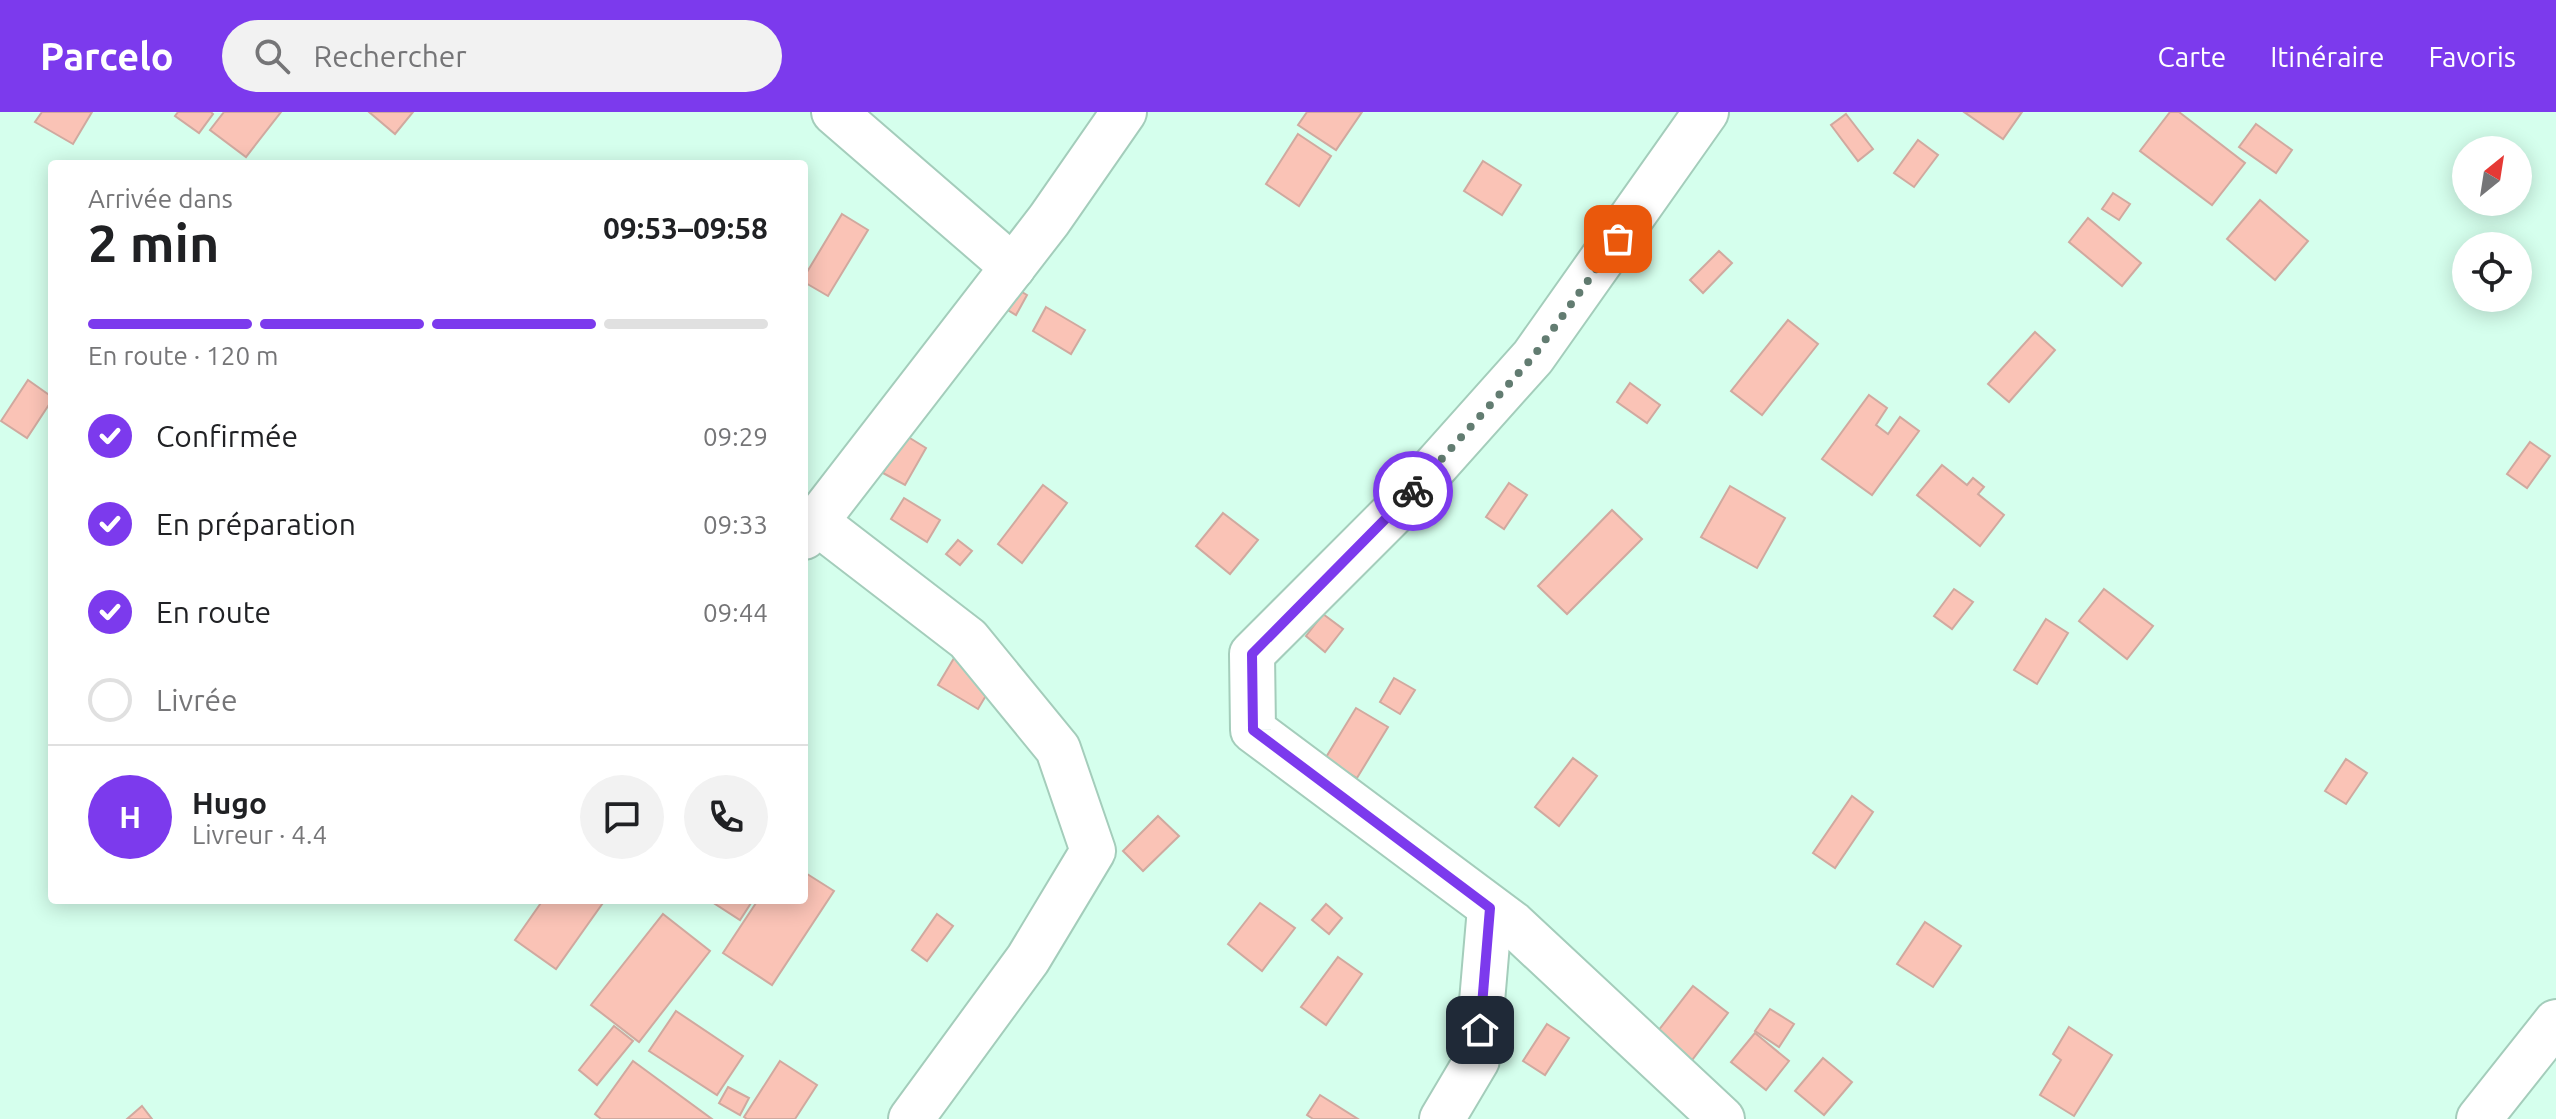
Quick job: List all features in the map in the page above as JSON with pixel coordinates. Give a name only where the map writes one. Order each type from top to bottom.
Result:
[{"type":"street","points":[[834,112],[1013,267]]},
{"type":"street","points":[[911,1119],[1028,959],[1093,851],[1058,749],[968,639],[810,529],[1013,267],[1124,112]]},
{"type":"street","points":[[1706,112],[1533,357],[1399,507],[1252,654],[1253,730],[1513,924],[1722,1119]]},
{"type":"street","points":[[1442,1119],[1477,1060],[1490,908]]},
{"type":"street","points":[[2479,1119],[2556,1022]]},
{"type":"building","points":[[42,112],[92,112],[73,144],[35,122]]},
{"type":"building","points":[[178,112],[213,114],[199,133],[175,116]]},
{"type":"building","points":[[224,112],[281,112],[246,157],[210,130]]},
{"type":"building","points":[[369,112],[413,112],[395,134]]},
{"type":"building","points":[[1307,112],[1362,112],[1336,150],[1298,125]]},
{"type":"building","points":[[1964,112],[2022,112],[2003,139]]},
{"type":"building","points":[[2170,112],[2179,112],[2245,163],[2212,205],[2140,151]]},
{"type":"building","points":[[1846,114],[1873,149],[1858,161],[1831,125]]},
{"type":"building","points":[[2256,124],[2292,150],[2276,173],[2239,147]]},
{"type":"building","points":[[1298,134],[1331,156],[1299,206],[1266,184]]},
{"type":"building","points":[[1918,140],[1938,155],[1914,187],[1894,173]]},
{"type":"building","points":[[1483,161],[1521,185],[1502,215],[1464,191]]},
{"type":"building","points":[[2113,193],[2130,204],[2119,220],[2102,209]]},
{"type":"building","points":[[2260,200],[2308,241],[2275,280],[2227,239]]},
{"type":"building","points":[[842,214],[868,230],[828,296],[808,284],[808,270]]},
{"type":"building","points":[[2088,218],[2141,263],[2122,286],[2069,242]]},
{"type":"building","points":[[1719,251],[1732,263],[1703,293],[1690,280]]},
{"type":"building","points":[[995,276],[1027,295],[1016,315],[983,295]]},
{"type":"building","points":[[1046,307],[1085,330],[1071,354],[1033,331]]},
{"type":"building","points":[[1788,320],[1818,344],[1762,415],[1731,391]]},
{"type":"building","points":[[2035,332],[2055,350],[2009,402],[1988,384]]},
{"type":"building","points":[[28,380],[48,394],[48,406],[27,438],[1,421]]},
{"type":"building","points":[[1630,383],[1660,405],[1647,423],[1617,402]]},
{"type":"building","points":[[1869,395],[1887,408],[1876,425],[1888,434],[1900,417],[1919,431],[1872,495],[1822,459]]},
{"type":"building","points":[[905,435],[926,448],[905,485],[883,473]]},
{"type":"building","points":[[2530,442],[2550,456],[2527,488],[2507,474]]},
{"type":"building","points":[[1942,465],[1967,485],[1973,478],[1984,487],[1978,494],[2004,515],[1980,546],[1917,495]]},
{"type":"building","points":[[1509,483],[1527,495],[1504,529],[1486,517]]},
{"type":"building","points":[[1043,485],[1067,503],[1022,563],[998,544]]},
{"type":"building","points":[[1730,486],[1785,518],[1757,568],[1701,537]]},
{"type":"building","points":[[904,498],[940,520],[927,542],[891,519]]},
{"type":"building","points":[[1612,510],[1642,539],[1567,614],[1538,586]]},
{"type":"building","points":[[1223,513],[1258,540],[1230,574],[1196,546]]},
{"type":"building","points":[[958,540],[972,551],[960,565],[946,554]]},
{"type":"building","points":[[1954,589],[1973,602],[1952,629],[1934,616]]},
{"type":"building","points":[[2104,589],[2153,626],[2127,659],[2079,621]]},
{"type":"building","points":[[1323,614],[1343,629],[1325,652],[1306,636]]},
{"type":"building","points":[[2046,619],[2068,633],[2037,684],[2014,670]]},
{"type":"building","points":[[960,648],[1000,672],[978,709],[938,685]]},
{"type":"building","points":[[1394,678],[1415,690],[1400,714],[1380,702]]},
{"type":"building","points":[[1356,708],[1388,727],[1357,778],[1325,759]]},
{"type":"building","points":[[1573,758],[1597,776],[1559,826],[1535,807]]},
{"type":"building","points":[[2346,759],[2367,773],[2346,804],[2325,791]]},
{"type":"building","points":[[1852,796],[1873,812],[1835,868],[1813,853]]},
{"type":"building","points":[[1158,816],[1179,836],[1143,871],[1123,851]]},
{"type":"building","points":[[808,875],[834,891],[772,985],[723,953],[755,904],[808,904]]},
{"type":"building","points":[[1260,903],[1295,928],[1262,971],[1228,944]]},
{"type":"building","points":[[540,904],[602,904],[556,969],[515,940]]},
{"type":"building","points":[[715,904],[750,904],[740,920]]},
{"type":"building","points":[[1326,904],[1342,918],[1329,934],[1312,920]]},
{"type":"building","points":[[663,914],[710,951],[639,1042],[591,1005]]},
{"type":"building","points":[[937,914],[953,926],[927,961],[912,950]]},
{"type":"building","points":[[1925,922],[1961,946],[1933,987],[1897,964]]},
{"type":"building","points":[[1338,957],[1362,974],[1326,1025],[1301,1007]]},
{"type":"building","points":[[1693,986],[1728,1013],[1686,1068],[1651,1040]]},
{"type":"building","points":[[1770,1009],[1794,1024],[1779,1047],[1755,1031]]},
{"type":"building","points":[[676,1011],[743,1056],[717,1095],[649,1051]]},
{"type":"building","points":[[1547,1024],[1569,1038],[1545,1075],[1523,1061]]},
{"type":"building","points":[[614,1026],[633,1041],[597,1085],[579,1070]]},
{"type":"building","points":[[2069,1027],[2112,1055],[2074,1116],[2040,1095],[2061,1060],[2053,1054]]},
{"type":"building","points":[[1755,1033],[1789,1061],[1766,1090],[1731,1062]]},
{"type":"building","points":[[1823,1058],[1852,1082],[1824,1115],[1795,1091]]},
{"type":"building","points":[[633,1061],[712,1119],[601,1119],[595,1114]]},
{"type":"building","points":[[780,1061],[817,1085],[795,1119],[747,1119],[744,1117]]},
{"type":"building","points":[[728,1087],[749,1098],[740,1115],[719,1103]]},
{"type":"building","points":[[1320,1095],[1358,1119],[1313,1119],[1307,1115]]},
{"type":"building","points":[[142,1106],[152,1119],[127,1119]]},
{"type":"way so far","points":[[1413,491],[1533,357],[1618,239]]},
{"type":"route","points":[[1413,491],[1252,654],[1253,730],[1490,908],[1480,1030]]}]
